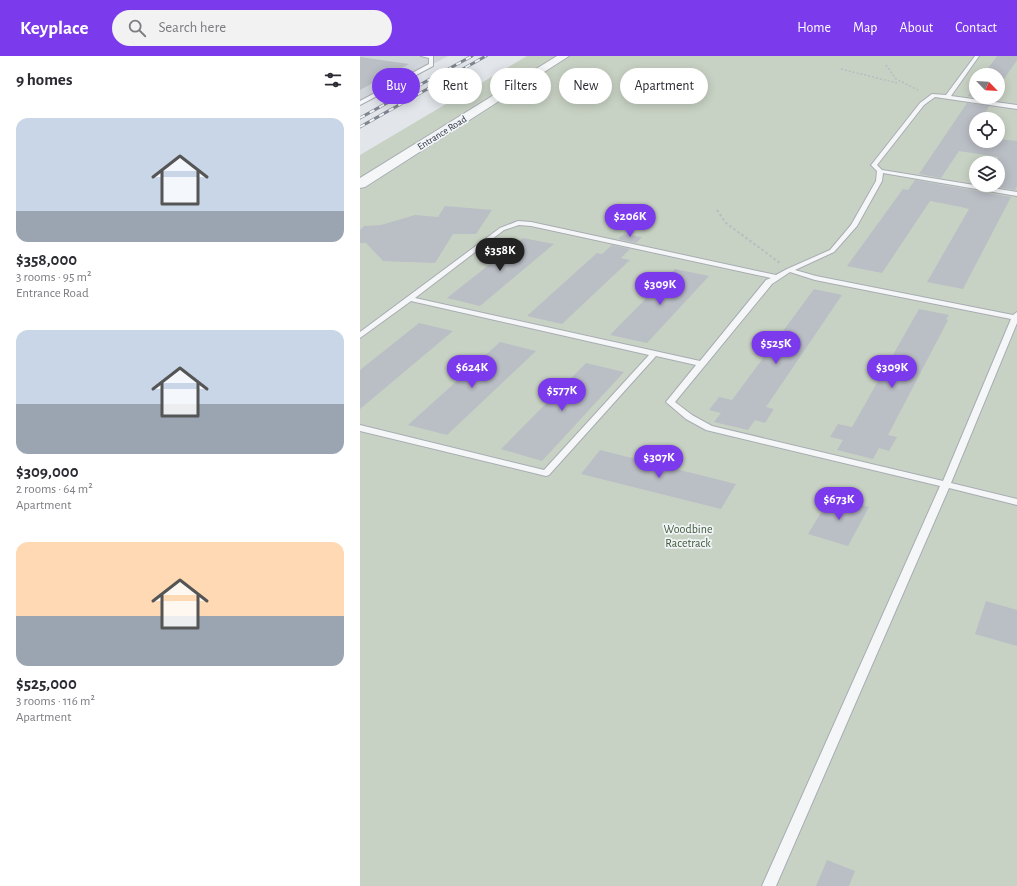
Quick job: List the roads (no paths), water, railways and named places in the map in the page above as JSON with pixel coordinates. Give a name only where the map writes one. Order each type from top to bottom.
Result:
[{"type":"street","name":"Entrance Road","points":[[360,184],[564,56]]},
{"type":"lane","points":[[360,103],[431,65],[431,57],[423,56]]},
{"type":"lane","points":[[947,97],[977,56]]},
{"type":"lane","points":[[1017,107],[934,95],[922,104],[874,164],[880,171],[1017,194]]},
{"type":"lane","points":[[880,171],[879,182],[850,231],[832,251],[789,270],[769,282],[670,402],[689,417],[709,428],[1017,502]]},
{"type":"lane","points":[[360,336],[502,229],[512,224],[525,223],[777,277]]},
{"type":"lane","points":[[769,886],[946,484],[1017,317],[815,278],[789,270]]},
{"type":"lane","points":[[410,299],[702,364]]},
{"type":"lane","points":[[360,428],[546,473],[654,353]]},
{"type":"railway","points":[[360,118],[472,56]]},
{"type":"railway","points":[[360,127],[486,56]]},
{"type":"park label","name":"Woodbine Racetrack","points":[[688,536]]}]
